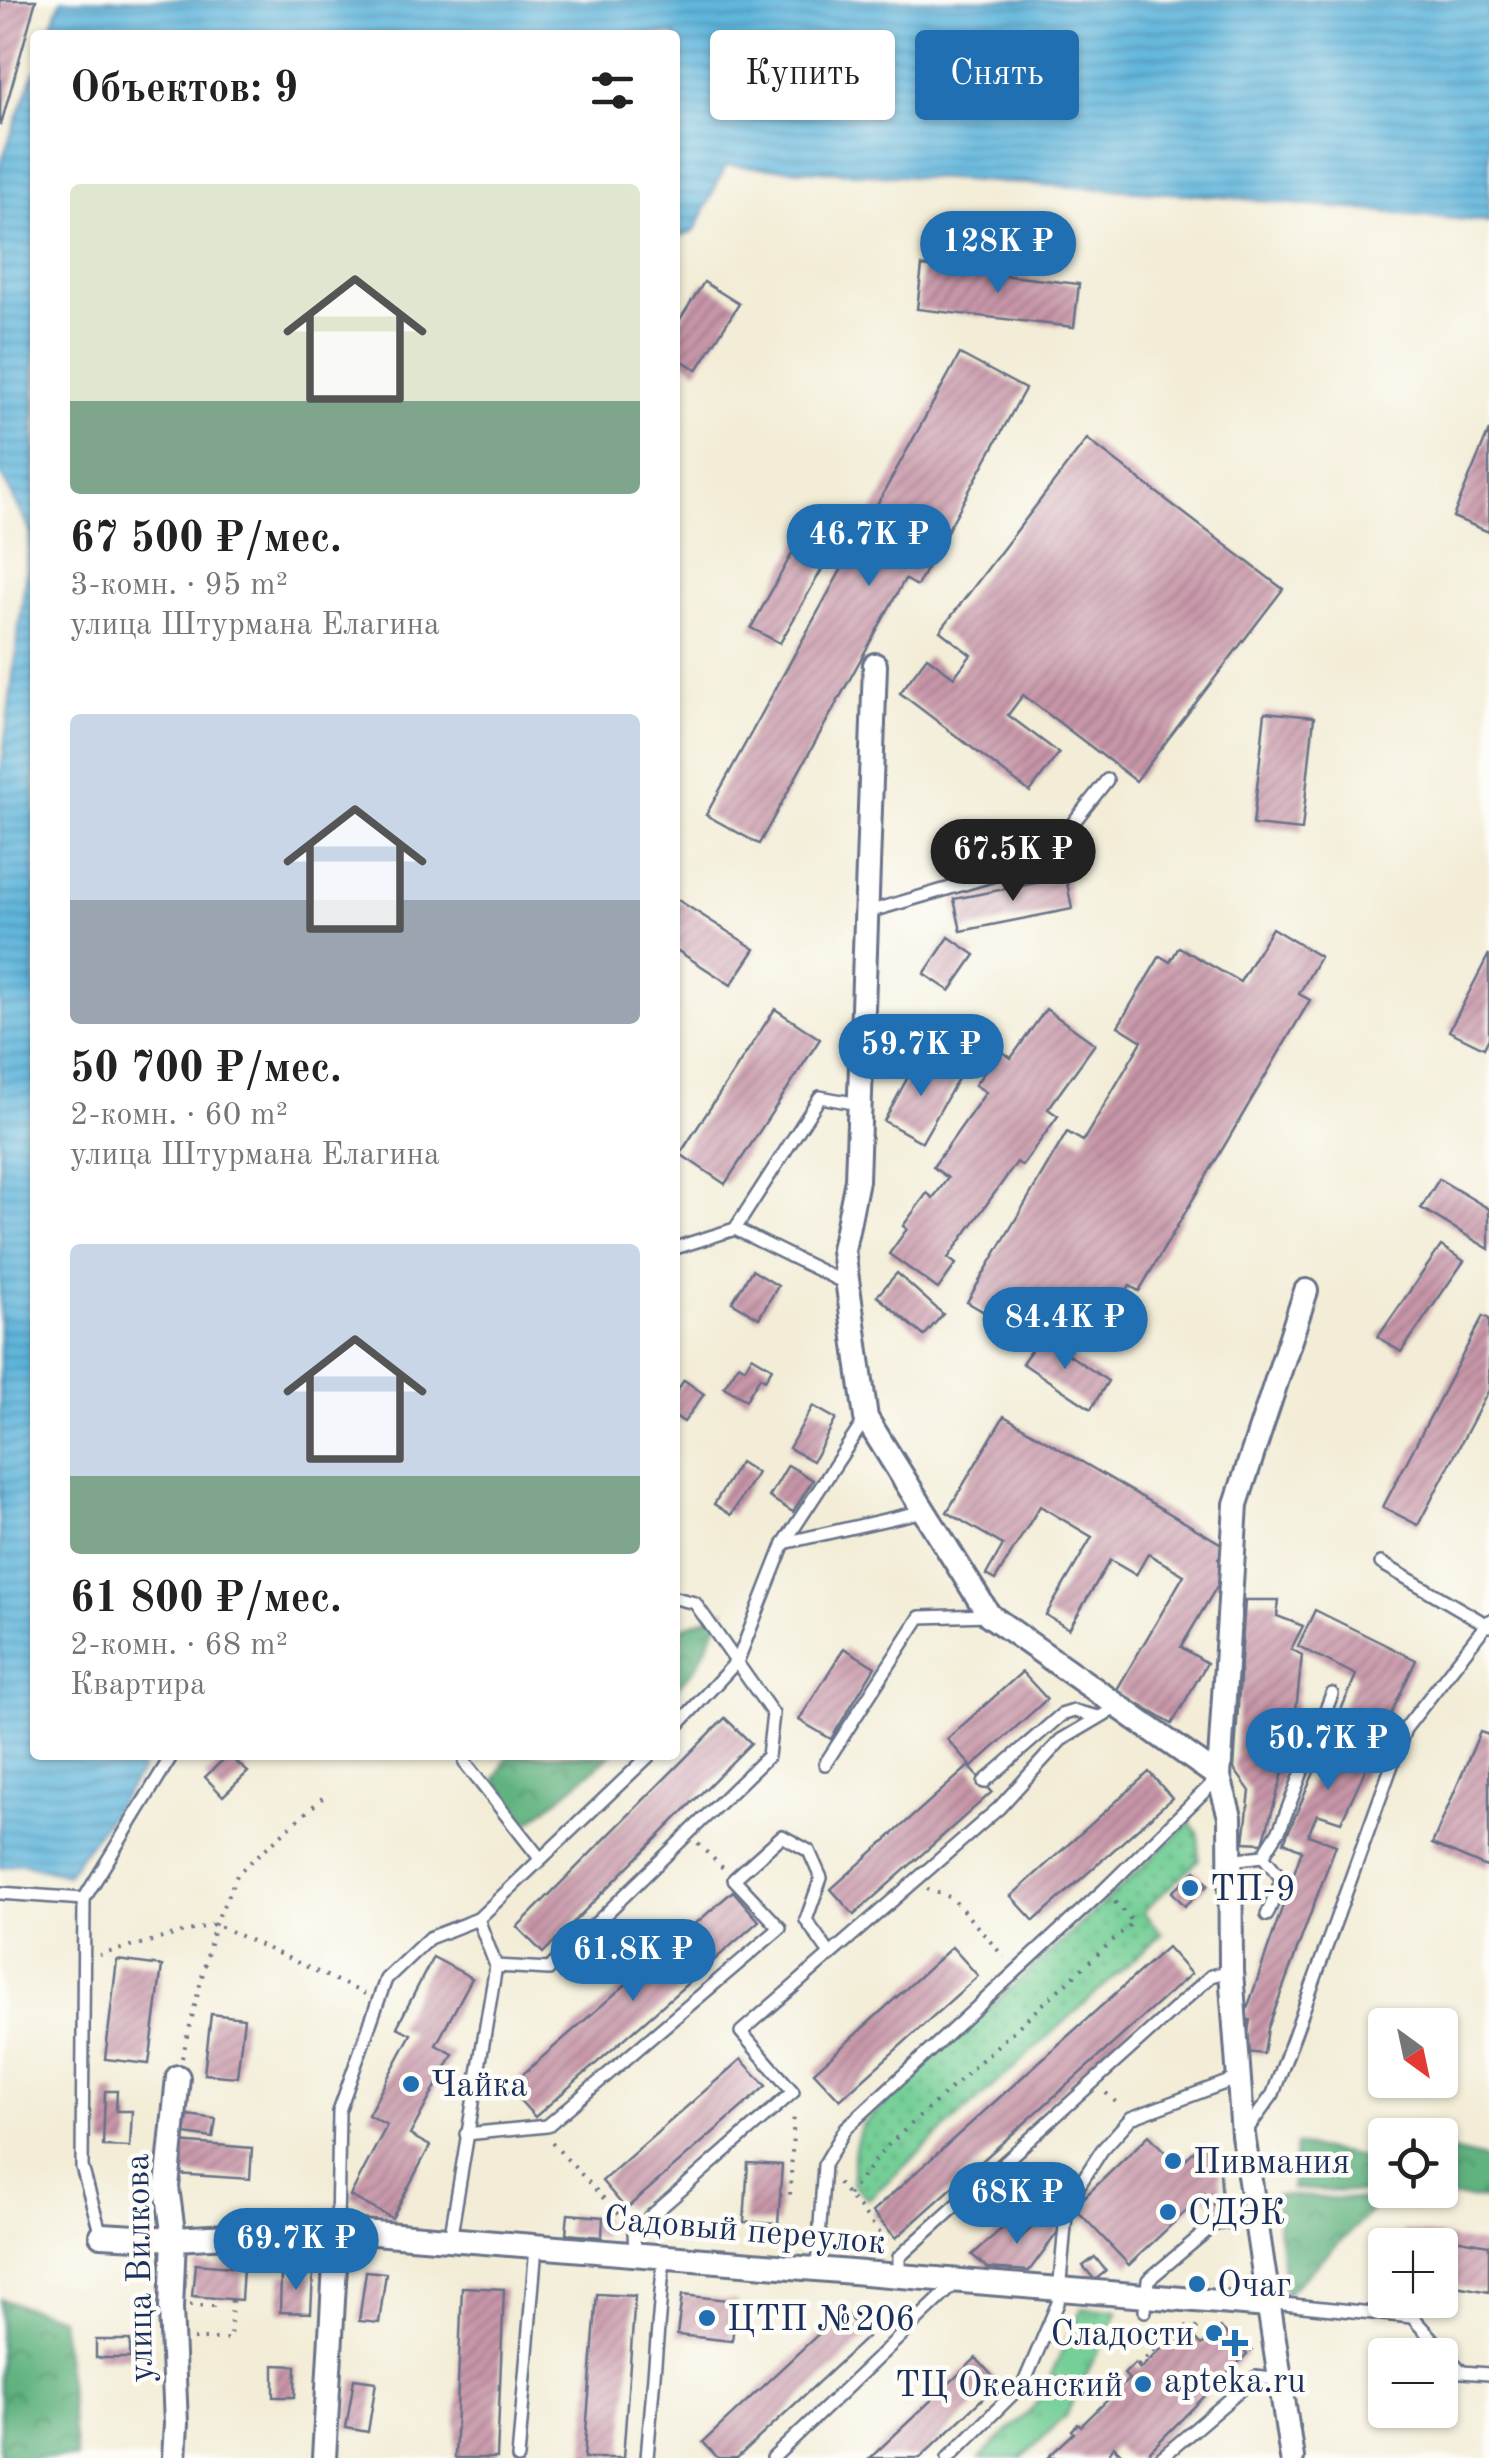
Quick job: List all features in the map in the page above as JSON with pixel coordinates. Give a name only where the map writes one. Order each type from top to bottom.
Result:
[{"type":"street","points":[[875,666],[857,1180],[843,1250],[866,1418],[989,1615],[1108,1712],[1220,1776]]},
{"type":"street","points":[[1292,2458],[1280,2380],[1276,2305],[1255,2220],[1243,2135],[1231,1971],[1230,1817],[1220,1776],[1236,1504],[1306,1290]]},
{"type":"street","name":"улица Вилкова","points":[[174,2458],[174,2239],[166,2187],[178,2077]]},
{"type":"street","points":[[324,2458],[337,2230]]},
{"type":"street","name":"Садовый переулок","points":[[100,2235],[174,2239],[337,2230],[817,2270],[899,2266],[958,2281],[1059,2290],[1146,2304],[1276,2305]]},
{"type":"lane","points":[[868,912],[1043,861],[1107,780]]},
{"type":"lane","points":[[680,1246],[735,1229],[820,1097],[859,1104]]},
{"type":"lane","points":[[735,1229],[848,1284]]},
{"type":"lane","points":[[680,1723],[738,1660],[784,1542],[866,1418]]},
{"type":"lane","points":[[784,1542],[924,1511]]},
{"type":"lane","points":[[1243,2135],[1273,2094],[1405,1729],[1488,1624],[1382,1563]]},
{"type":"lane","points":[[496,1966],[549,1969],[768,1756],[773,1714],[695,1603],[680,1599]]},
{"type":"lane","points":[[824,1764],[920,1616],[989,1615]]},
{"type":"lane","points":[[1230,1860],[1263,1856],[1280,1830],[1332,1694]]},
{"type":"lane","points":[[984,1782],[1061,1715],[1074,1710],[1108,1712]]},
{"type":"lane","points":[[635,2255],[634,2231],[793,2092],[740,2032],[999,1808],[1061,1740],[1108,1712]]},
{"type":"lane","points":[[100,2235],[82,2167],[84,1899],[169,1760]]},
{"type":"lane","points":[[466,1760],[540,1857]]},
{"type":"lane","points":[[337,2230],[339,2111],[386,1979],[429,1938],[478,1919],[645,1760]]},
{"type":"lane","points":[[817,2270],[824,2165],[846,2128],[1104,1890],[1220,1776]]},
{"type":"lane","points":[[466,2134],[547,2126],[780,1928],[734,1879],[782,1836],[809,1851],[821,1878],[806,1920],[830,1954]]},
{"type":"lane","points":[[1263,1856],[1282,1879],[1267,1915]]},
{"type":"lane","points":[[0,1892],[84,1899]]},
{"type":"lane","points":[[450,2240],[496,1966],[478,1919]]},
{"type":"lane","points":[[899,2266],[1094,2080],[1212,1976],[1231,1971]]},
{"type":"lane","points":[[948,2458],[1024,2383],[1058,2302],[1066,2204],[1102,2150],[1131,2118],[1238,2078]]},
{"type":"lane","points":[[1146,2304],[1148,2280],[1215,2224],[1255,2220]]},
{"type":"lane","points":[[518,2458],[536,2247]]},
{"type":"lane","points":[[647,2458],[664,2257]]},
{"type":"lane","points":[[773,2458],[958,2281]]},
{"type":"lane","points":[[1276,2305],[1412,2317],[1462,2372],[1489,2374]]},
{"type":"lane","points":[[1160,2458],[1256,2377],[1280,2380]]},
{"type":"path","points":[[178,2077],[215,1924],[238,1873],[328,1793]]},
{"type":"path","points":[[690,1835],[734,1879]]},
{"type":"path","points":[[914,1884],[952,1898],[1016,1970]]},
{"type":"path","points":[[848,2195],[885,2148],[1133,1922],[1104,1890]]},
{"type":"path","points":[[84,1959],[215,1924],[379,2000]]},
{"type":"path","points":[[1094,2080],[1131,2118]]},
{"type":"path","points":[[780,2195],[790,2195],[793,2092]]},
{"type":"path","points":[[547,2126],[551,2142],[634,2231]]},
{"type":"path","points":[[824,2165],[899,2266]]},
{"type":"path","points":[[171,2302],[213,2306],[214,2298]]},
{"type":"path","points":[[173,2339],[230,2339],[232,2299]]},
{"type":"path","points":[[1138,2366],[1179,2326],[1197,2328],[1199,2316]]},
{"type":"path","points":[[1229,2336],[1234,2332],[1252,2351]]},
{"type":"path","points":[[1117,2449],[1122,2458]]},
{"type":"green space","points":[[724,1611],[697,1666],[680,1685],[680,1628]]},
{"type":"green space","points":[[505,1760],[605,1760],[529,1823],[495,1780]]},
{"type":"green space","points":[[1190,1823],[1198,1833],[1199,1859],[1143,1912],[1162,1934],[868,2199],[853,2183],[853,2156],[861,2126]]},
{"type":"green space","points":[[1295,2145],[1368,2158],[1368,2193],[1292,2189]]},
{"type":"green space","points":[[1458,2152],[1489,2160],[1489,2199],[1458,2197]]},
{"type":"green space","points":[[1275,2195],[1368,2200],[1368,2208],[1375,2208],[1285,2295]]},
{"type":"green space","points":[[0,2299],[61,2318],[76,2458],[0,2458]]},
{"type":"green space","points":[[1082,2308],[1118,2311],[1066,2415],[1022,2458],[980,2458],[1042,2395]]},
{"type":"water","points":[[61,0],[1489,0],[1489,222],[1191,194],[726,165],[694,232],[680,236],[680,30],[50,30]]},
{"type":"water","points":[[30,84],[30,530],[0,472],[0,165]]},
{"type":"water","points":[[30,540],[30,1760],[143,1760],[140,1773],[67,1875],[21,1863],[0,1868],[0,779]]},
{"type":"building","points":[[0,0],[36,0],[1,124],[0,124]]},
{"type":"building","points":[[922,266],[1079,284],[1074,327],[917,309]]},
{"type":"building","points":[[704,282],[739,304],[697,370],[680,359],[680,319]]},
{"type":"building","points":[[960,354],[1025,389],[917,586],[905,579],[759,844],[706,815]]},
{"type":"building","points":[[1489,430],[1489,532],[1453,517]]},
{"type":"building","points":[[1087,439],[1283,589],[1136,781],[1023,695],[1008,715],[1059,753],[1030,792],[900,693],[927,657],[954,677],[971,655],[940,631]]},
{"type":"building","points":[[800,539],[830,555],[780,643],[751,628]]},
{"type":"building","points":[[1265,712],[1314,717],[1302,830],[1253,825]]},
{"type":"building","points":[[1066,877],[1072,909],[961,931],[954,899]]},
{"type":"building","points":[[680,901],[755,949],[731,985],[680,952]]},
{"type":"building","points":[[1272,928],[1320,957],[1299,994],[1310,1000],[1139,1291],[1130,1286],[1112,1316],[1095,1306],[1078,1335],[1048,1317],[1034,1341],[967,1302],[1067,1132],[1083,1141],[1142,1041],[1118,1026],[1160,956],[1170,962],[1179,947],[1240,982]]},
{"type":"building","points":[[949,937],[975,955],[950,991],[924,974]]},
{"type":"building","points":[[1489,954],[1489,1038],[1484,1048],[1449,1031]]},
{"type":"building","points":[[775,1009],[820,1039],[725,1184],[680,1154]]},
{"type":"building","points":[[1046,1009],[1095,1044],[1048,1109],[1058,1116],[1022,1166],[1017,1162],[948,1258],[956,1264],[938,1289],[889,1254],[927,1193],[933,1198],[948,1178],[933,1167],[986,1092],[975,1085],[1000,1050],[1011,1058]]},
{"type":"building","points":[[920,1055],[959,1077],[922,1142],[884,1121]]},
{"type":"building","points":[[1439,1179],[1489,1209],[1489,1249],[1421,1208]]},
{"type":"building","points":[[1441,1246],[1464,1261],[1401,1352],[1378,1337]]},
{"type":"building","points":[[752,1270],[778,1286],[759,1318],[732,1302]]},
{"type":"building","points":[[897,1273],[943,1314],[924,1336],[877,1296]]},
{"type":"building","points":[[1483,1316],[1489,1319],[1489,1390],[1418,1525],[1383,1507]]},
{"type":"building","points":[[1041,1336],[1108,1381],[1091,1409],[1022,1363]]},
{"type":"building","points":[[752,1356],[772,1368],[765,1380],[760,1377],[746,1400],[724,1387],[739,1364],[745,1368]]},
{"type":"building","points":[[684,1380],[704,1394],[684,1422],[680,1419],[680,1386]]},
{"type":"building","points":[[813,1406],[836,1419],[813,1461],[789,1448]]},
{"type":"building","points":[[1004,1416],[1225,1546],[1218,1559],[1229,1566],[1181,1647],[1207,1663],[1172,1724],[1116,1691],[1184,1575],[1148,1554],[1136,1575],[1110,1560],[1069,1629],[1046,1615],[1092,1537],[1040,1506],[995,1580],[986,1575],[1003,1545],[947,1512]]},
{"type":"building","points":[[740,1462],[757,1473],[731,1515],[714,1504]]},
{"type":"building","points":[[788,1465],[813,1480],[793,1512],[769,1497]]},
{"type":"building","points":[[1245,1600],[1279,1600],[1277,1616],[1303,1626],[1291,1649],[1302,1655],[1293,1738],[1263,1843],[1244,1842],[1250,1791],[1234,1769]]},
{"type":"building","points":[[1315,1610],[1416,1660],[1341,1822],[1317,1814],[1308,1835],[1336,1845],[1268,2028],[1264,2054],[1245,2052],[1250,2020],[1244,2018],[1302,1850],[1284,1842],[1356,1675],[1298,1646]]},
{"type":"building","points":[[844,1648],[875,1667],[831,1739],[799,1720]]},
{"type":"building","points":[[1022,1672],[1047,1699],[972,1767],[947,1739]]},
{"type":"building","points":[[725,1718],[751,1743],[543,1953],[517,1927]]},
{"type":"building","points":[[1480,1732],[1489,1735],[1489,1868],[1432,1844]]},
{"type":"building","points":[[223,1760],[234,1760],[248,1772],[223,1796],[205,1777]]},
{"type":"building","points":[[969,1766],[992,1792],[854,1915],[831,1889]]},
{"type":"building","points":[[1149,1772],[1172,1798],[1034,1921],[1011,1896]]},
{"type":"building","name":"ТП-9","points":[[1195,1870],[1208,1885],[1185,1906],[1172,1892]]},
{"type":"building","points":[[733,1891],[759,1921],[535,2117],[508,2087]]},
{"type":"building","points":[[952,1947],[978,1976],[840,2100],[814,2072]]},
{"type":"building","points":[[1167,1947],[1191,1974],[896,2238],[872,2212]]},
{"type":"building","name":"Чайка","points":[[433,1957],[472,1978],[436,2045],[453,2054],[410,2135],[430,2146],[392,2218],[350,2196],[387,2125],[368,2115],[411,2034],[397,2027]]},
{"type":"building","points":[[117,1960],[162,1966],[149,2064],[105,2059]]},
{"type":"building","points":[[211,2014],[244,2018],[237,2077],[204,2074]]},
{"type":"building","points":[[741,2059],[766,2086],[626,2209],[602,2181]]},
{"type":"building","points":[[105,2091],[117,2091],[116,2111],[132,2111],[130,2147],[103,2146]]},
{"type":"building","points":[[188,2115],[216,2119],[213,2138],[185,2134]]},
{"type":"building","points":[[1149,2135],[1178,2166],[1203,2143],[1219,2159],[1222,2200],[1219,2210],[1204,2194],[1129,2265],[1074,2207]]},
{"type":"building","points":[[178,2142],[252,2148],[250,2179],[176,2174]]},
{"type":"building","points":[[748,2163],[782,2165],[778,2224],[744,2222]]},
{"type":"building","points":[[568,2214],[603,2217],[602,2237],[566,2234]]},
{"type":"building","points":[[1046,2214],[1060,2229],[1029,2271],[988,2268],[972,2255],[1008,2223],[1021,2238]]},
{"type":"building","points":[[1458,2240],[1489,2245],[1489,2292],[1458,2286]]},
{"type":"building","points":[[1095,2257],[1106,2271],[1095,2280],[1083,2266]]},
{"type":"building","points":[[195,2264],[243,2268],[241,2300],[192,2296]]},
{"type":"building","points":[[366,2271],[386,2273],[379,2323],[359,2321]]},
{"type":"building","points":[[281,2274],[313,2275],[311,2313],[280,2312]]},
{"type":"building","points":[[462,2287],[504,2289],[497,2458],[455,2458]]},
{"type":"building","points":[[597,2294],[635,2296],[623,2458],[584,2458]]},
{"type":"building","name":"ЦТП №206","points":[[682,2295],[737,2301],[732,2341],[677,2335]]},
{"type":"building","points":[[843,2311],[867,2337],[737,2458],[718,2458],[703,2442]]},
{"type":"building","points":[[1220,2327],[1247,2354],[1143,2458],[1126,2458],[1114,2446],[1106,2458],[1047,2458],[1129,2379],[1124,2374],[1135,2363],[1140,2369],[1179,2332],[1191,2334],[1202,2345]]},
{"type":"building","points":[[96,2340],[130,2340],[130,2358],[96,2358]]},
{"type":"building","points":[[976,2358],[999,2383],[920,2458],[870,2458]]},
{"type":"building","points":[[274,2365],[296,2366],[295,2397],[274,2397]]},
{"type":"building","points":[[354,2379],[376,2382],[368,2432],[346,2428]]},
{"type":"place","name":"ТП-9","points":[[1190,1888]]},
{"type":"place","name":"Чайка","points":[[411,2084]]},
{"type":"place","name":"Пивмания","points":[[1173,2161]]},
{"type":"place","name":"СДЭК","points":[[1168,2212]]},
{"type":"place","name":"Очаг","points":[[1197,2284]]},
{"type":"place","name":"ЦТП №206","points":[[707,2318]]},
{"type":"place","name":"Сладости","points":[[1214,2333]]},
{"type":"place","name":"apteka.ru","points":[[1235,2343]]},
{"type":"place","name":"ТЦ Океанский","points":[[1143,2384]]}]
